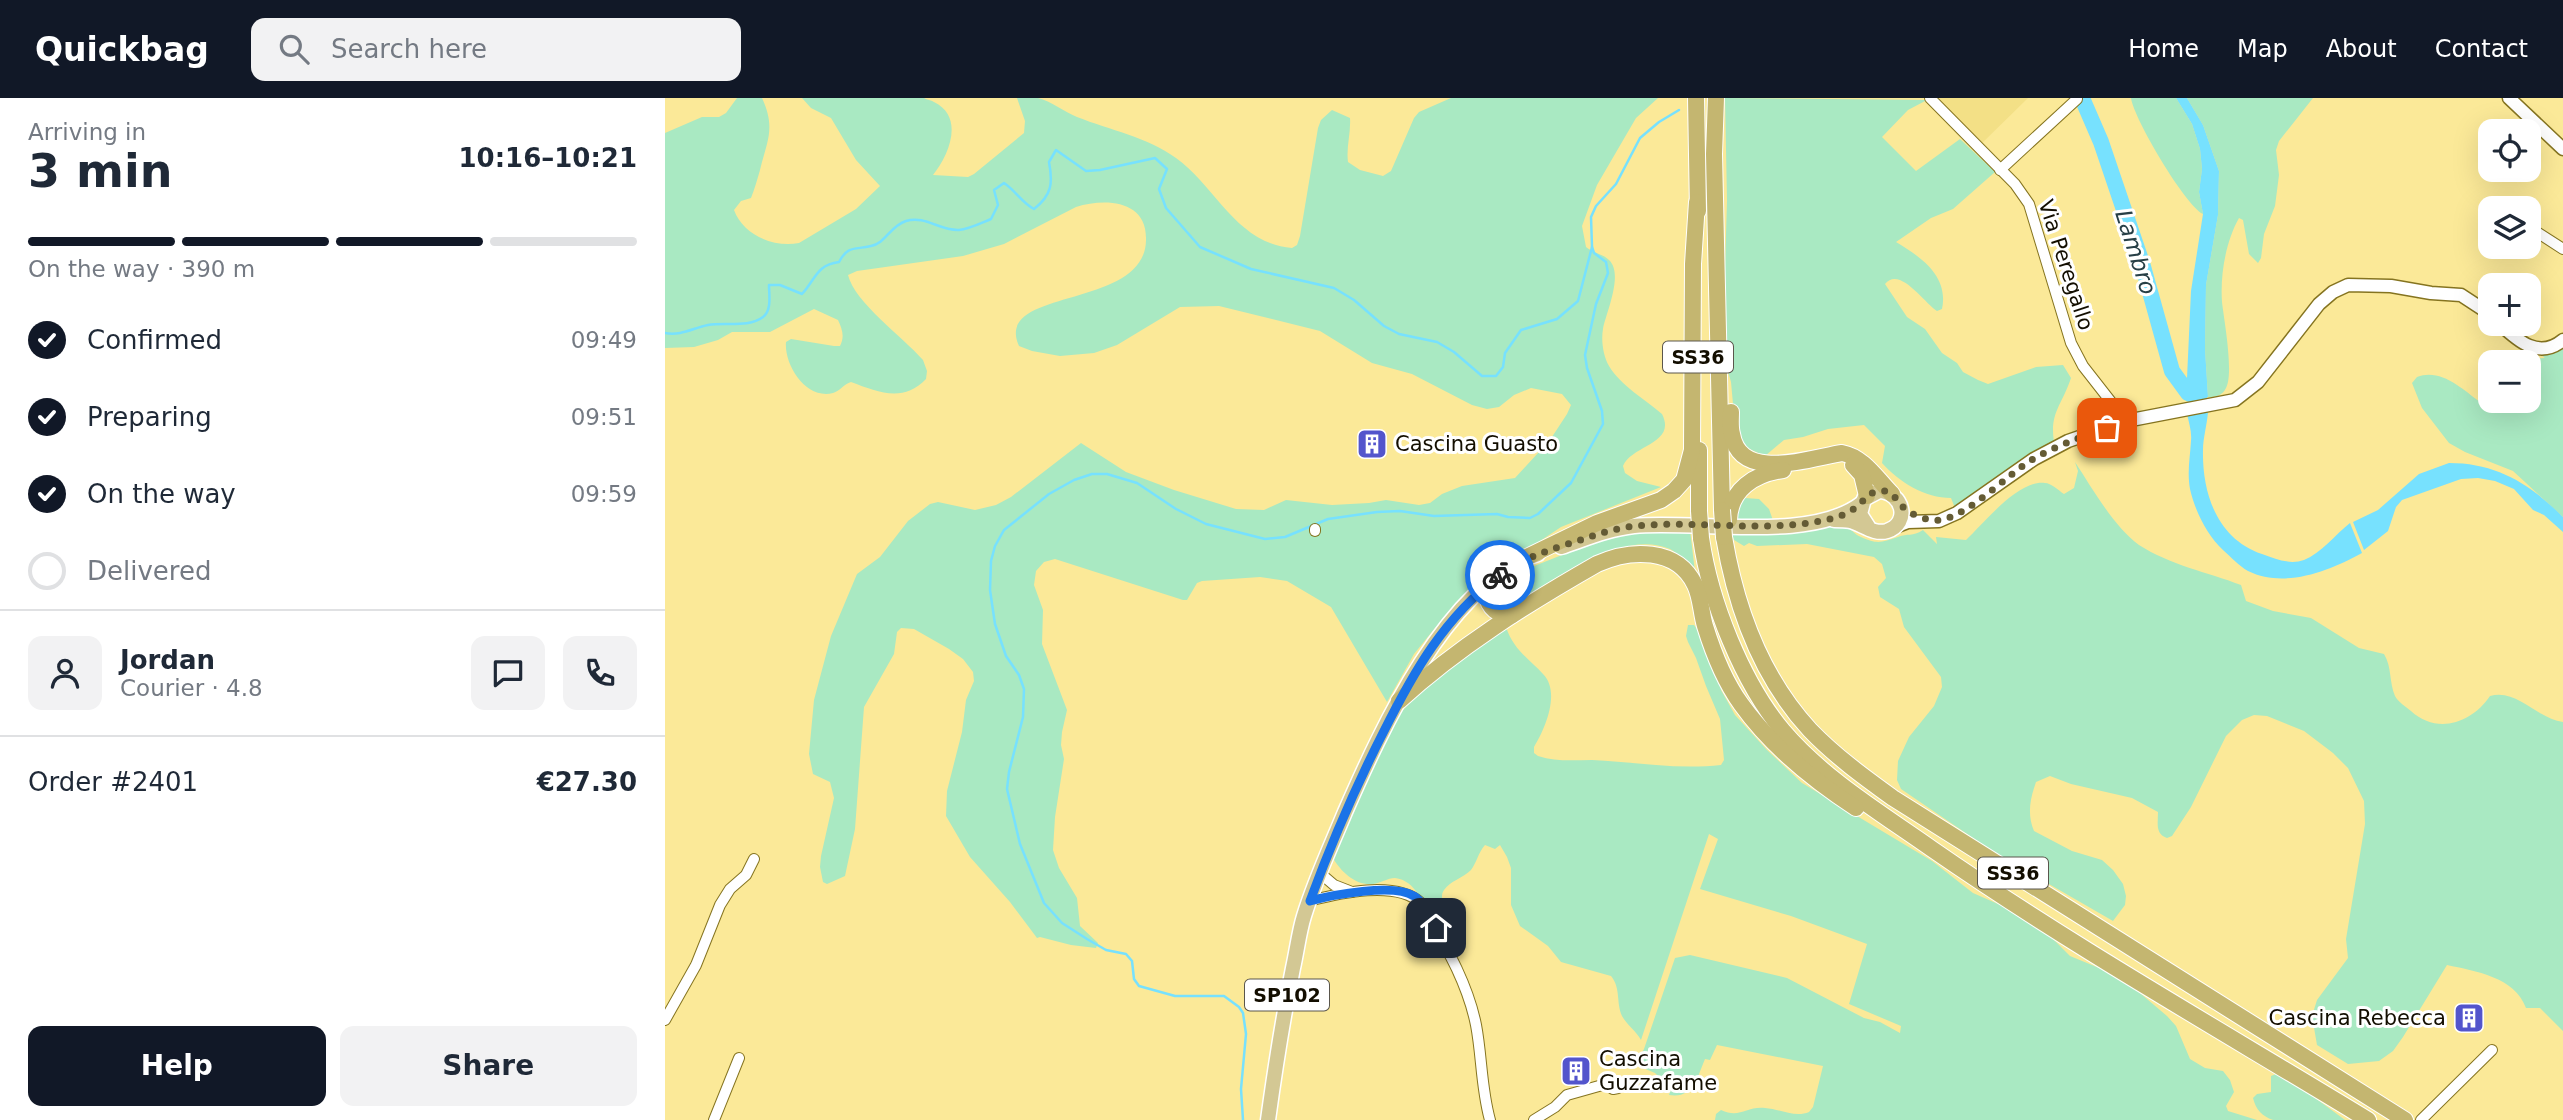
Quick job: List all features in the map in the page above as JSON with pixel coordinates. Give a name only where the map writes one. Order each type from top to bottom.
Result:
[{"type":"highway","name":"SS36","points":[[1696,98],[1701,538],[1706,569],[1720,616],[1767,709],[1800,749],[1853,793],[1981,883],[2368,1120]]},
{"type":"highway","name":"SS36","points":[[1716,98],[1714,154],[1717,271],[1728,538],[1739,608],[1759,655],[1800,719],[1848,764],[1893,798],[2405,1120]]},
{"type":"highway","points":[[1527,557],[1597,523],[1661,500],[1684,480],[1692,450],[1693,264],[1697,202]]},
{"type":"highway","points":[[1717,271],[1723,313],[1732,434],[1738,450],[1753,462],[1770,465],[1849,454],[1863,463],[1896,499]]},
{"type":"highway","points":[[1726,515],[1738,493],[1752,480],[1770,472],[1836,461],[1853,464],[1862,475],[1864,500]]},
{"type":"highway","points":[[1399,701],[1443,663],[1512,615],[1609,559],[1660,554],[1684,568],[1696,586],[1705,625],[1722,669],[1740,703],[1765,733],[1795,762],[1836,795],[1981,883]]},
{"type":"highway","points":[[1490,583],[1486,593],[1490,605],[1498,613],[1512,615]]},
{"type":"main road","points":[[1879,491],[1896,499],[1901,516],[1895,527],[1879,532],[1869,528],[1860,514],[1864,500],[1879,491]]},
{"type":"main road","name":"SP102","points":[[1826,520],[1847,513],[1864,500]]},
{"type":"main road","name":"SP102","points":[[1268,1120],[1283,1017],[1304,917],[1320,873],[1360,777],[1419,664],[1470,601],[1527,557],[1609,530],[1631,527],[1788,525],[1826,520],[1848,521],[1869,528]]},
{"type":"street","name":"Via Peregallo","points":[[1930,98],[2029,204],[2071,343],[2083,366],[2126,421]]},
{"type":"street","points":[[2509,98],[2563,149]]},
{"type":"street","points":[[2000,170],[2077,99]]},
{"type":"street","points":[[2541,235],[2563,249]]},
{"type":"street","points":[[1895,527],[1908,522],[1938,521],[1957,513],[2034,459],[2068,442],[2126,421],[2235,400],[2258,382],[2319,304],[2333,292],[2348,285],[2378,285],[2461,295],[2478,305]]},
{"type":"street","points":[[2513,336],[2534,349],[2552,348],[2563,340]]},
{"type":"street","points":[[1896,499],[1923,518],[1938,521]]},
{"type":"street","points":[[666,1017],[697,965],[720,905],[730,889],[746,875],[754,859]]},
{"type":"street","points":[[1320,873],[1334,885],[1352,892]]},
{"type":"street","points":[[1310,901],[1352,892],[1396,891],[1412,895],[1421,903],[1464,982],[1474,1019],[1483,1094],[1490,1120]]},
{"type":"street","points":[[2421,1120],[2492,1050]]},
{"type":"street","points":[[714,1120],[739,1058]]},
{"type":"street","points":[[1534,1120],[1573,1093],[1605,1084],[1613,1089],[1618,1088]]},
{"type":"shaded area","points":[[1930,98],[2028,98],[1977,148]]},
{"type":"green space","points":[[737,98],[762,98],[769,126],[751,198],[741,201],[734,210],[738,219],[752,233],[770,241],[799,243],[856,209],[880,186],[856,160],[831,118],[811,108],[802,98],[924,98],[933,101],[944,109],[952,126],[949,147],[933,175],[968,177],[1024,133],[1025,121],[1017,98],[1038,98],[1077,117],[1141,139],[1165,151],[1190,170],[1241,225],[1273,244],[1292,248],[1297,245],[1300,236],[1318,128],[1321,120],[1332,110],[1350,118],[1348,162],[1360,170],[1383,176],[1391,171],[1419,112],[1451,98],[1658,98],[1636,118],[1597,185],[1582,226],[1586,247],[1609,260],[1615,274],[1613,294],[1602,333],[1607,362],[1620,380],[1662,414],[1665,424],[1659,438],[1628,459],[1623,466],[1625,473],[1637,481],[1661,487],[1561,527],[1510,561],[1435,628],[1414,654],[1387,702],[1331,607],[1287,581],[1260,577],[1202,581],[1197,583],[1187,600],[1183,600],[1055,559],[1044,562],[1036,571],[1034,585],[1043,610],[1042,644],[1067,710],[1062,732],[1064,759],[1053,850],[1059,868],[1077,898],[1080,926],[1098,943],[1096,948],[1037,938],[1010,902],[970,857],[946,816],[947,791],[962,732],[966,700],[974,681],[973,672],[963,659],[949,649],[914,629],[901,628],[897,632],[894,654],[864,707],[855,829],[845,876],[827,884],[823,882],[820,867],[834,798],[830,782],[813,774],[809,754],[814,700],[831,636],[857,574],[880,557],[908,521],[930,504],[938,502],[975,510],[996,505],[1011,497],[1081,443],[1126,472],[1236,509],[1264,510],[1286,500],[1332,505],[1386,500],[1419,505],[1430,503],[1442,494],[1462,486],[1515,478],[1550,440],[1571,405],[1562,394],[1531,388],[1514,395],[1499,407],[1487,409],[1472,405],[1412,374],[1372,363],[1320,331],[1219,306],[1180,307],[1117,345],[1094,353],[1060,356],[1019,346],[1017,327],[1028,314],[1100,288],[1123,277],[1140,261],[1146,238],[1144,225],[1131,209],[1111,203],[1076,207],[1004,244],[963,256],[857,271],[848,275],[852,286],[869,308],[923,360],[927,371],[926,379],[908,391],[881,392],[851,382],[833,393],[823,394],[806,386],[793,370],[786,351],[786,342],[791,339],[840,346],[842,339],[838,320],[814,309],[770,332],[732,332],[718,340],[694,347],[665,348],[665,133],[702,117],[719,117],[726,113]]},
{"type":"green space","points":[[1725,98],[1927,100],[1908,110],[1882,137],[1916,171],[1960,139],[1995,172],[1953,209],[1931,218],[1896,242],[1915,254],[1937,277],[1943,297],[1942,309],[1937,311],[1905,283],[1891,280],[1885,284],[1907,317],[1925,329],[1942,353],[1957,363],[1963,372],[1978,380],[1988,384],[2036,367],[2063,365],[2071,378],[2054,418],[2055,448],[1957,513],[1951,498],[1922,492],[1889,470],[1882,463],[1885,446],[1864,425],[1828,429],[1784,440],[1765,456],[1745,447],[1736,437],[1731,382],[1727,368],[1724,302],[1727,201]]},
{"type":"green space","points":[[2131,98],[2176,98],[2192,124],[2200,149],[2202,169],[2199,192],[2203,214],[2185,195],[2161,160],[2141,124]]},
{"type":"green space","points":[[2187,98],[2313,98],[2279,141],[2276,150],[2279,175],[2275,206],[2264,234],[2258,263],[2249,254],[2243,220],[2239,218],[2231,237],[2223,269],[2222,291],[2229,359],[2228,381],[2223,393],[2214,397],[2208,397],[2205,349],[2206,285],[2218,215],[2219,171],[2203,125]]},
{"type":"green space","points":[[2563,340],[2563,517],[2513,471],[2449,443],[2422,408],[2412,383],[2417,377],[2426,375],[2451,381],[2478,401],[2478,413],[2541,413],[2541,358],[2545,358],[2541,355],[2541,350],[2534,349]]},
{"type":"green space","points":[[2075,462],[2112,518],[2139,545],[2176,563],[2241,585],[2246,601],[2273,611],[2311,618],[2359,648],[2384,654],[2395,696],[2421,718],[2432,723],[2454,723],[2474,713],[2490,696],[2500,695],[2509,696],[2544,716],[2563,722],[2563,1031],[2540,1008],[2526,1008],[2521,997],[2504,982],[2447,965],[2403,1037],[2393,1051],[2379,1061],[2348,1064],[2317,1045],[2312,1016],[2317,1000],[2348,958],[2346,939],[2365,824],[2364,801],[2348,768],[2333,753],[2304,731],[2267,716],[2254,715],[2242,720],[2226,736],[2191,807],[2172,836],[2167,838],[2159,831],[2158,812],[2132,798],[2071,784],[2050,776],[2036,782],[2030,806],[2034,831],[2072,851],[2102,860],[2123,884],[2125,905],[2113,921],[1995,853],[1901,789],[1897,780],[1898,761],[1909,737],[1934,706],[1942,687],[1941,677],[1904,627],[1899,609],[1880,597],[1878,587],[1886,578],[1882,564],[1874,557],[1807,544],[1757,546],[1749,543],[1744,546],[1734,540],[1731,531],[1736,503],[1745,498],[1759,499],[1769,509],[1776,529],[1818,525],[1843,526],[1861,537],[1880,542],[1923,530],[1937,544],[1936,537],[1966,540],[2002,504],[2024,488],[2047,483],[2064,494],[2074,488],[2078,471]]},
{"type":"green space","points":[[1690,530],[1695,572],[1670,549],[1650,544],[1629,546],[1584,562],[1505,609],[1495,601],[1492,594],[1511,575],[1600,540],[1634,531]]},
{"type":"green space","points":[[1688,625],[1694,625],[1705,640],[1718,673],[1721,690],[1735,715],[1802,783],[1932,861],[1973,893],[2023,915],[2047,933],[2070,956],[2121,977],[2176,1026],[2190,1059],[2205,1068],[2223,1071],[2234,1092],[2226,1106],[2228,1111],[2257,1120],[1715,1120],[1716,1114],[1721,1110],[1738,1113],[1765,1108],[1793,1114],[1809,1112],[1813,1107],[1823,1066],[1717,1045],[1710,1060],[1705,1059],[1693,1086],[1684,1094],[1669,1095],[1671,1089],[1655,1073],[1636,1065],[1675,958],[1690,955],[1787,978],[1864,1018],[1880,1022],[1900,1033],[1901,1026],[1849,1004],[1867,944],[1791,916],[1700,889],[1718,839],[1709,834],[1641,1040],[1622,1016],[1616,985],[1611,976],[1561,962],[1548,946],[1520,926],[1511,905],[1511,868],[1500,845],[1495,849],[1485,845],[1471,870],[1444,890],[1443,912],[1437,914],[1408,883],[1395,878],[1373,884],[1361,883],[1345,873],[1336,863],[1333,858],[1392,725],[1430,683],[1506,627],[1517,647],[1543,674],[1551,690],[1546,721],[1534,747],[1534,753],[1538,756],[1558,760],[1673,766],[1721,765],[1724,760],[1720,719],[1688,642]]},
{"type":"green space","points":[[2276,1074],[2299,1086],[2345,1120],[2273,1120],[2266,1117],[2253,1098],[2257,1094],[2271,1092],[2271,1076]]},
{"type":"water","points":[[2176,98],[2187,98],[2203,125],[2219,171],[2218,215],[2206,285],[2205,349],[2208,397],[2186,400],[2191,291],[2203,214],[2199,192],[2202,169],[2200,149],[2192,124]]},
{"type":"water","points":[[2208,412],[2203,450],[2205,482],[2215,512],[2223,526],[2234,537],[2247,547],[2267,556],[2293,562],[2304,560],[2316,553],[2350,523],[2362,553],[2321,571],[2292,578],[2262,576],[2248,571],[2235,561],[2207,530],[2198,514],[2190,489],[2191,434],[2187,414]]},
{"type":"water","points":[[2449,463],[2497,471],[2525,485],[2563,517],[2563,532],[2544,515],[2533,510],[2514,489],[2495,481],[2461,479],[2402,500],[2396,507],[2388,531],[2364,550],[2353,522],[2378,510],[2419,474]]},
{"type":"waterway","name":"Lambro","points":[[2082,98],[2101,142],[2142,263],[2172,371],[2188,393],[2199,398]]},
{"type":"waterway","points":[[665,333],[682,333],[708,325],[744,324],[757,320],[768,310],[769,285],[780,285],[802,294],[825,266],[839,262],[852,249],[876,244],[906,221],[926,221],[959,230],[991,219],[998,205],[994,190],[1004,183],[1034,209],[1048,194],[1051,176],[1049,162],[1056,150],[1086,171],[1155,158],[1167,169],[1159,189],[1166,208],[1200,247],[1251,269],[1334,288],[1354,300],[1384,326],[1399,334],[1437,342],[1454,352],[1482,376],[1496,376],[1503,367],[1505,353],[1521,330],[1557,319],[1578,301],[1592,247],[1591,217],[1596,206],[1616,184],[1640,138],[1679,110]]},
{"type":"waterway","points":[[1243,1120],[1241,1089],[1246,1034],[1243,1013],[1239,1007],[1224,996],[1175,996],[1139,986],[1134,979],[1132,961],[1126,954],[1106,950],[1087,939],[1062,923],[1044,903],[1020,844],[1007,789],[1023,717],[1024,689],[1019,675],[1006,656],[995,624],[990,590],[991,561],[995,546],[1004,530],[1049,494],[1074,480],[1092,474],[1107,474],[1137,483],[1176,509],[1206,524],[1265,539],[1285,537],[1328,519],[1377,512],[1400,511],[1434,516],[1497,514],[1530,518],[1538,514],[1571,483],[1603,424],[1602,411],[1585,355],[1596,304],[1608,273],[1606,262],[1594,253],[1592,247]]},
{"type":"way so far","points":[[1500,575],[1527,557],[1609,530],[1650,525],[1788,525],[1826,520],[1847,513],[1872,492],[1879,491],[1892,494],[1901,505],[1915,514],[1938,521],[1976,501],[2034,459],[2068,442],[2107,428]]},
{"type":"place","name":"Cascina Guasto","points":[[1372,444]]},
{"type":"place","name":"Cascina Rebecca","points":[[2469,1018]]},
{"type":"place","name":"Cascina Guzzafame","points":[[1576,1071]]},
{"type":"route","points":[[1436,928],[1421,903],[1412,895],[1396,891],[1352,892],[1310,901],[1360,777],[1419,664],[1454,617],[1500,575]]}]
